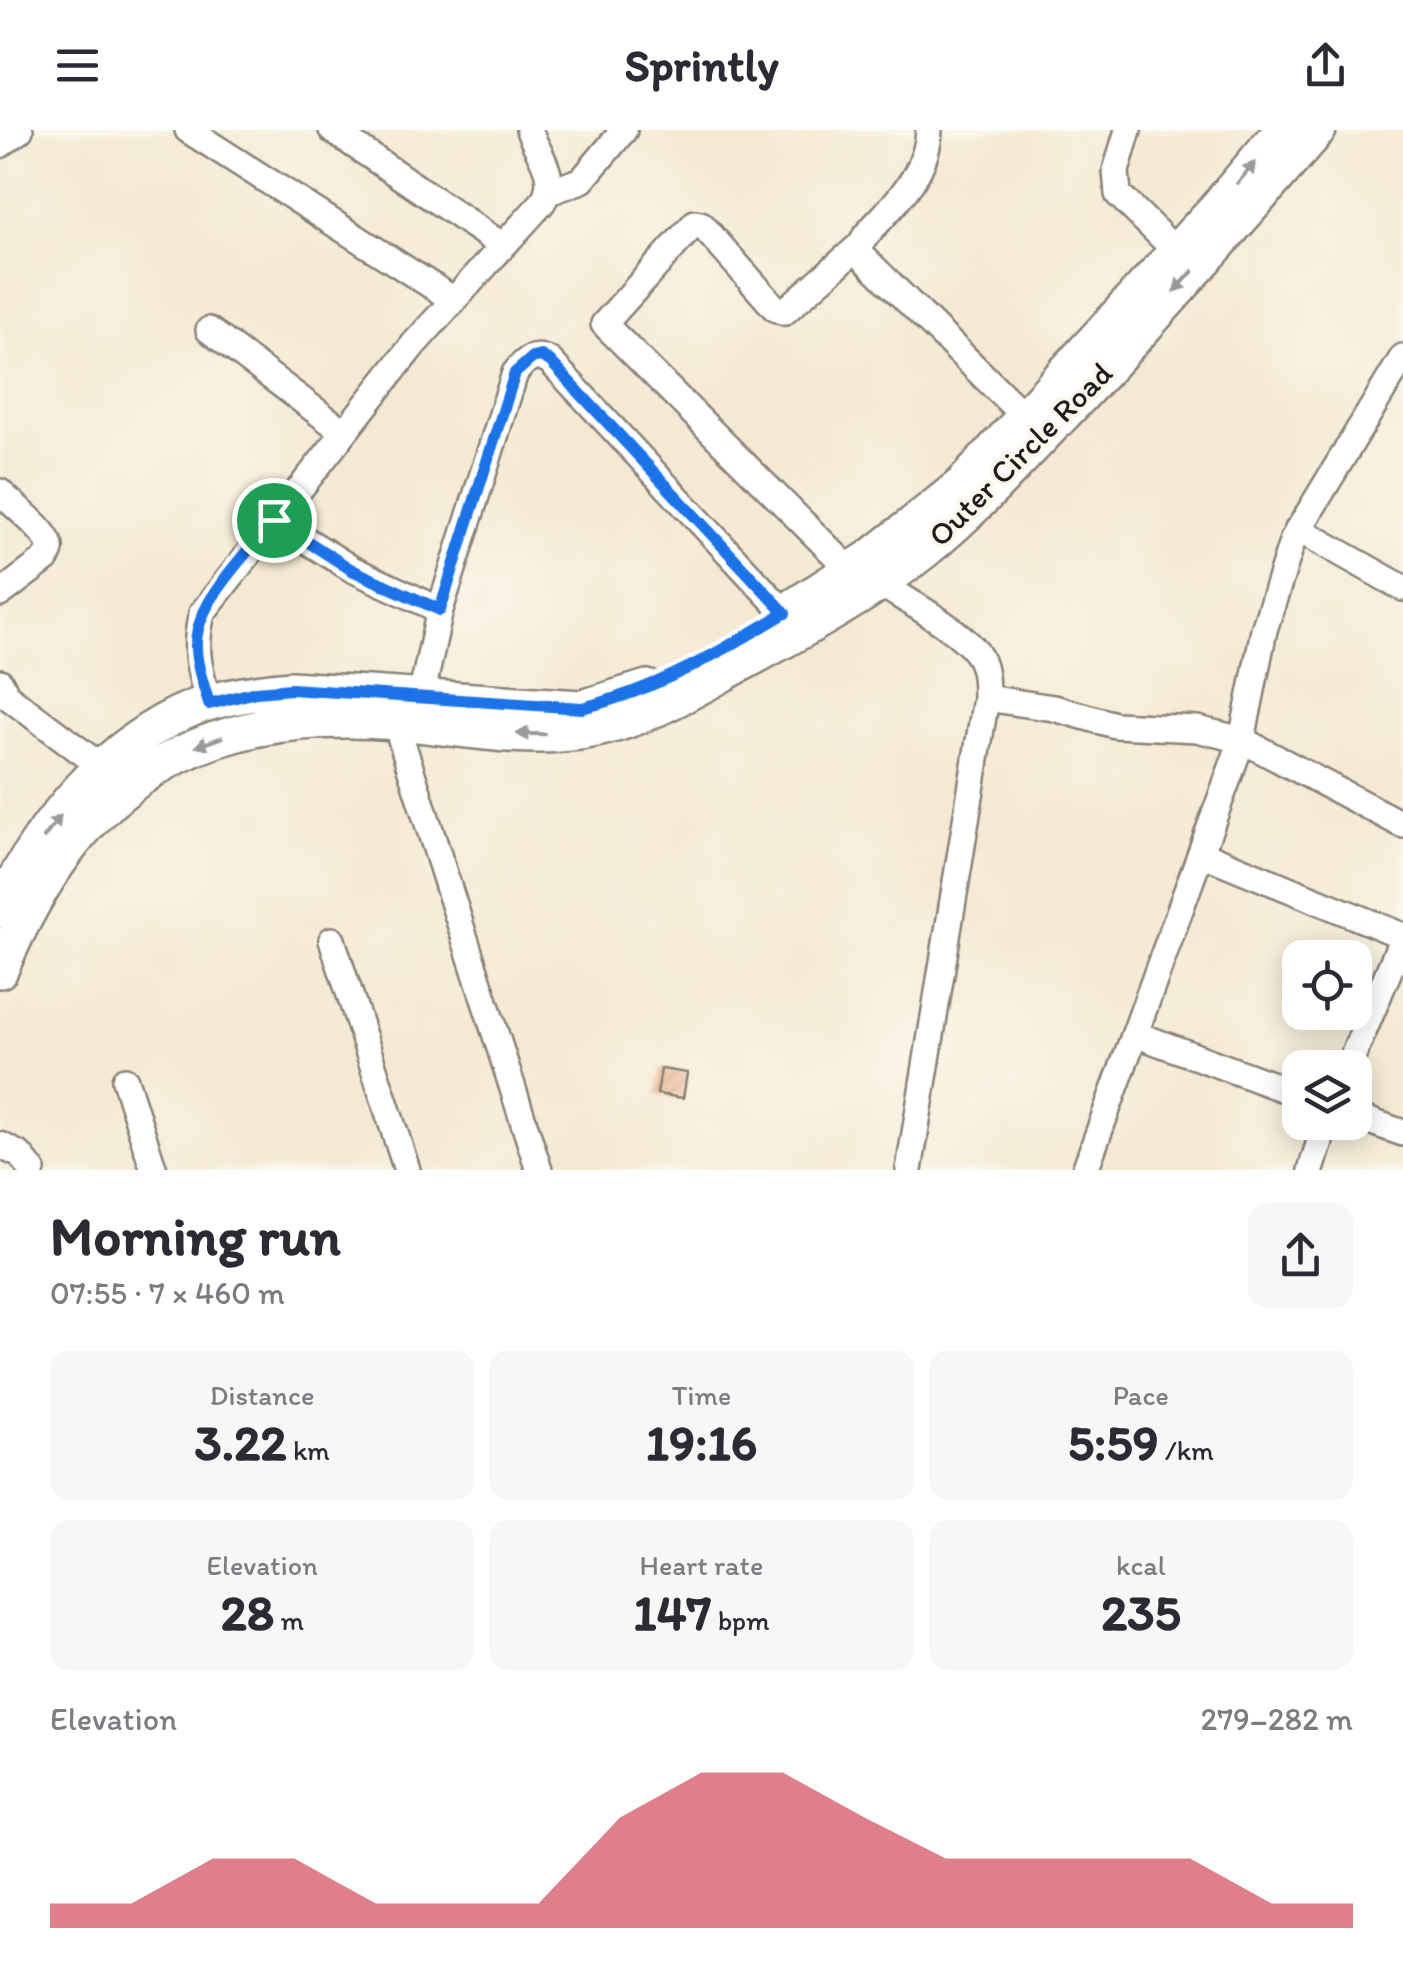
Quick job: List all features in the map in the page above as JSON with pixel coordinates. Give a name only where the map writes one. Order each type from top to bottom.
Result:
[{"type":"main road","name":"Outer Circle Road","points":[[0,909],[43,837],[77,793],[154,728],[209,704],[256,692],[291,689],[401,704],[535,736],[607,727],[642,716],[836,610],[865,576],[962,484],[1282,130]]},
{"type":"main road","name":"Outer Circle Road","points":[[0,970],[25,911],[60,860],[115,797],[164,760],[210,740],[262,727],[321,721],[401,704],[582,708],[622,698],[666,681],[785,613],[924,551],[996,485],[1088,389],[1318,130]]},
{"type":"street","points":[[0,145],[20,130]]},
{"type":"street","points":[[188,130],[454,300]]},
{"type":"street","points":[[332,130],[503,246]]},
{"type":"street","points":[[529,130],[550,178],[549,192]]},
{"type":"street","points":[[209,704],[197,660],[196,640],[202,613],[454,300],[549,192],[582,180],[624,130]]},
{"type":"street","points":[[909,1170],[986,698],[986,675],[978,654],[964,640],[865,576],[604,324],[695,223],[701,224],[775,308],[784,312],[859,246],[921,168],[929,130]]},
{"type":"street","points":[[1128,130],[1116,171],[1118,194],[1176,251]]},
{"type":"street","points":[[859,246],[862,260],[1024,417]]},
{"type":"street","points":[[209,330],[344,432]]},
{"type":"street","points":[[539,1170],[401,704],[440,610],[515,373],[532,358],[541,356],[550,361],[785,613]]},
{"type":"street","points":[[1085,1170],[1242,740],[1273,599],[1298,529],[1403,358]]},
{"type":"street","points":[[0,492],[50,544],[50,552],[0,594]]},
{"type":"street","points":[[274,520],[352,570],[440,610]]},
{"type":"street","points":[[1298,529],[1403,588]]},
{"type":"street","points":[[0,682],[8,696],[103,768]]},
{"type":"street","points":[[986,698],[1054,708],[1114,725],[1197,729],[1242,740],[1403,825]]},
{"type":"street","points":[[1201,853],[1403,936],[1356,1050]]},
{"type":"street","points":[[332,940],[406,1170]]},
{"type":"street","points":[[1135,1034],[1282,1088]]},
{"type":"street","points":[[124,1080],[154,1170]]},
{"type":"street","points":[[1372,1122],[1403,1133]]},
{"type":"street","points":[[1311,1170],[1320,1140]]},
{"type":"street","points":[[0,1145],[20,1155],[32,1170]]},
{"type":"building","points":[[661,1069],[687,1073],[683,1098],[657,1094]]},
{"type":"route","points":[[541,356],[550,361],[785,613],[666,681],[582,708],[291,689],[256,692],[209,704],[197,660],[196,640],[202,613],[274,520],[352,570],[440,610],[515,373],[522,364],[541,356]]}]
